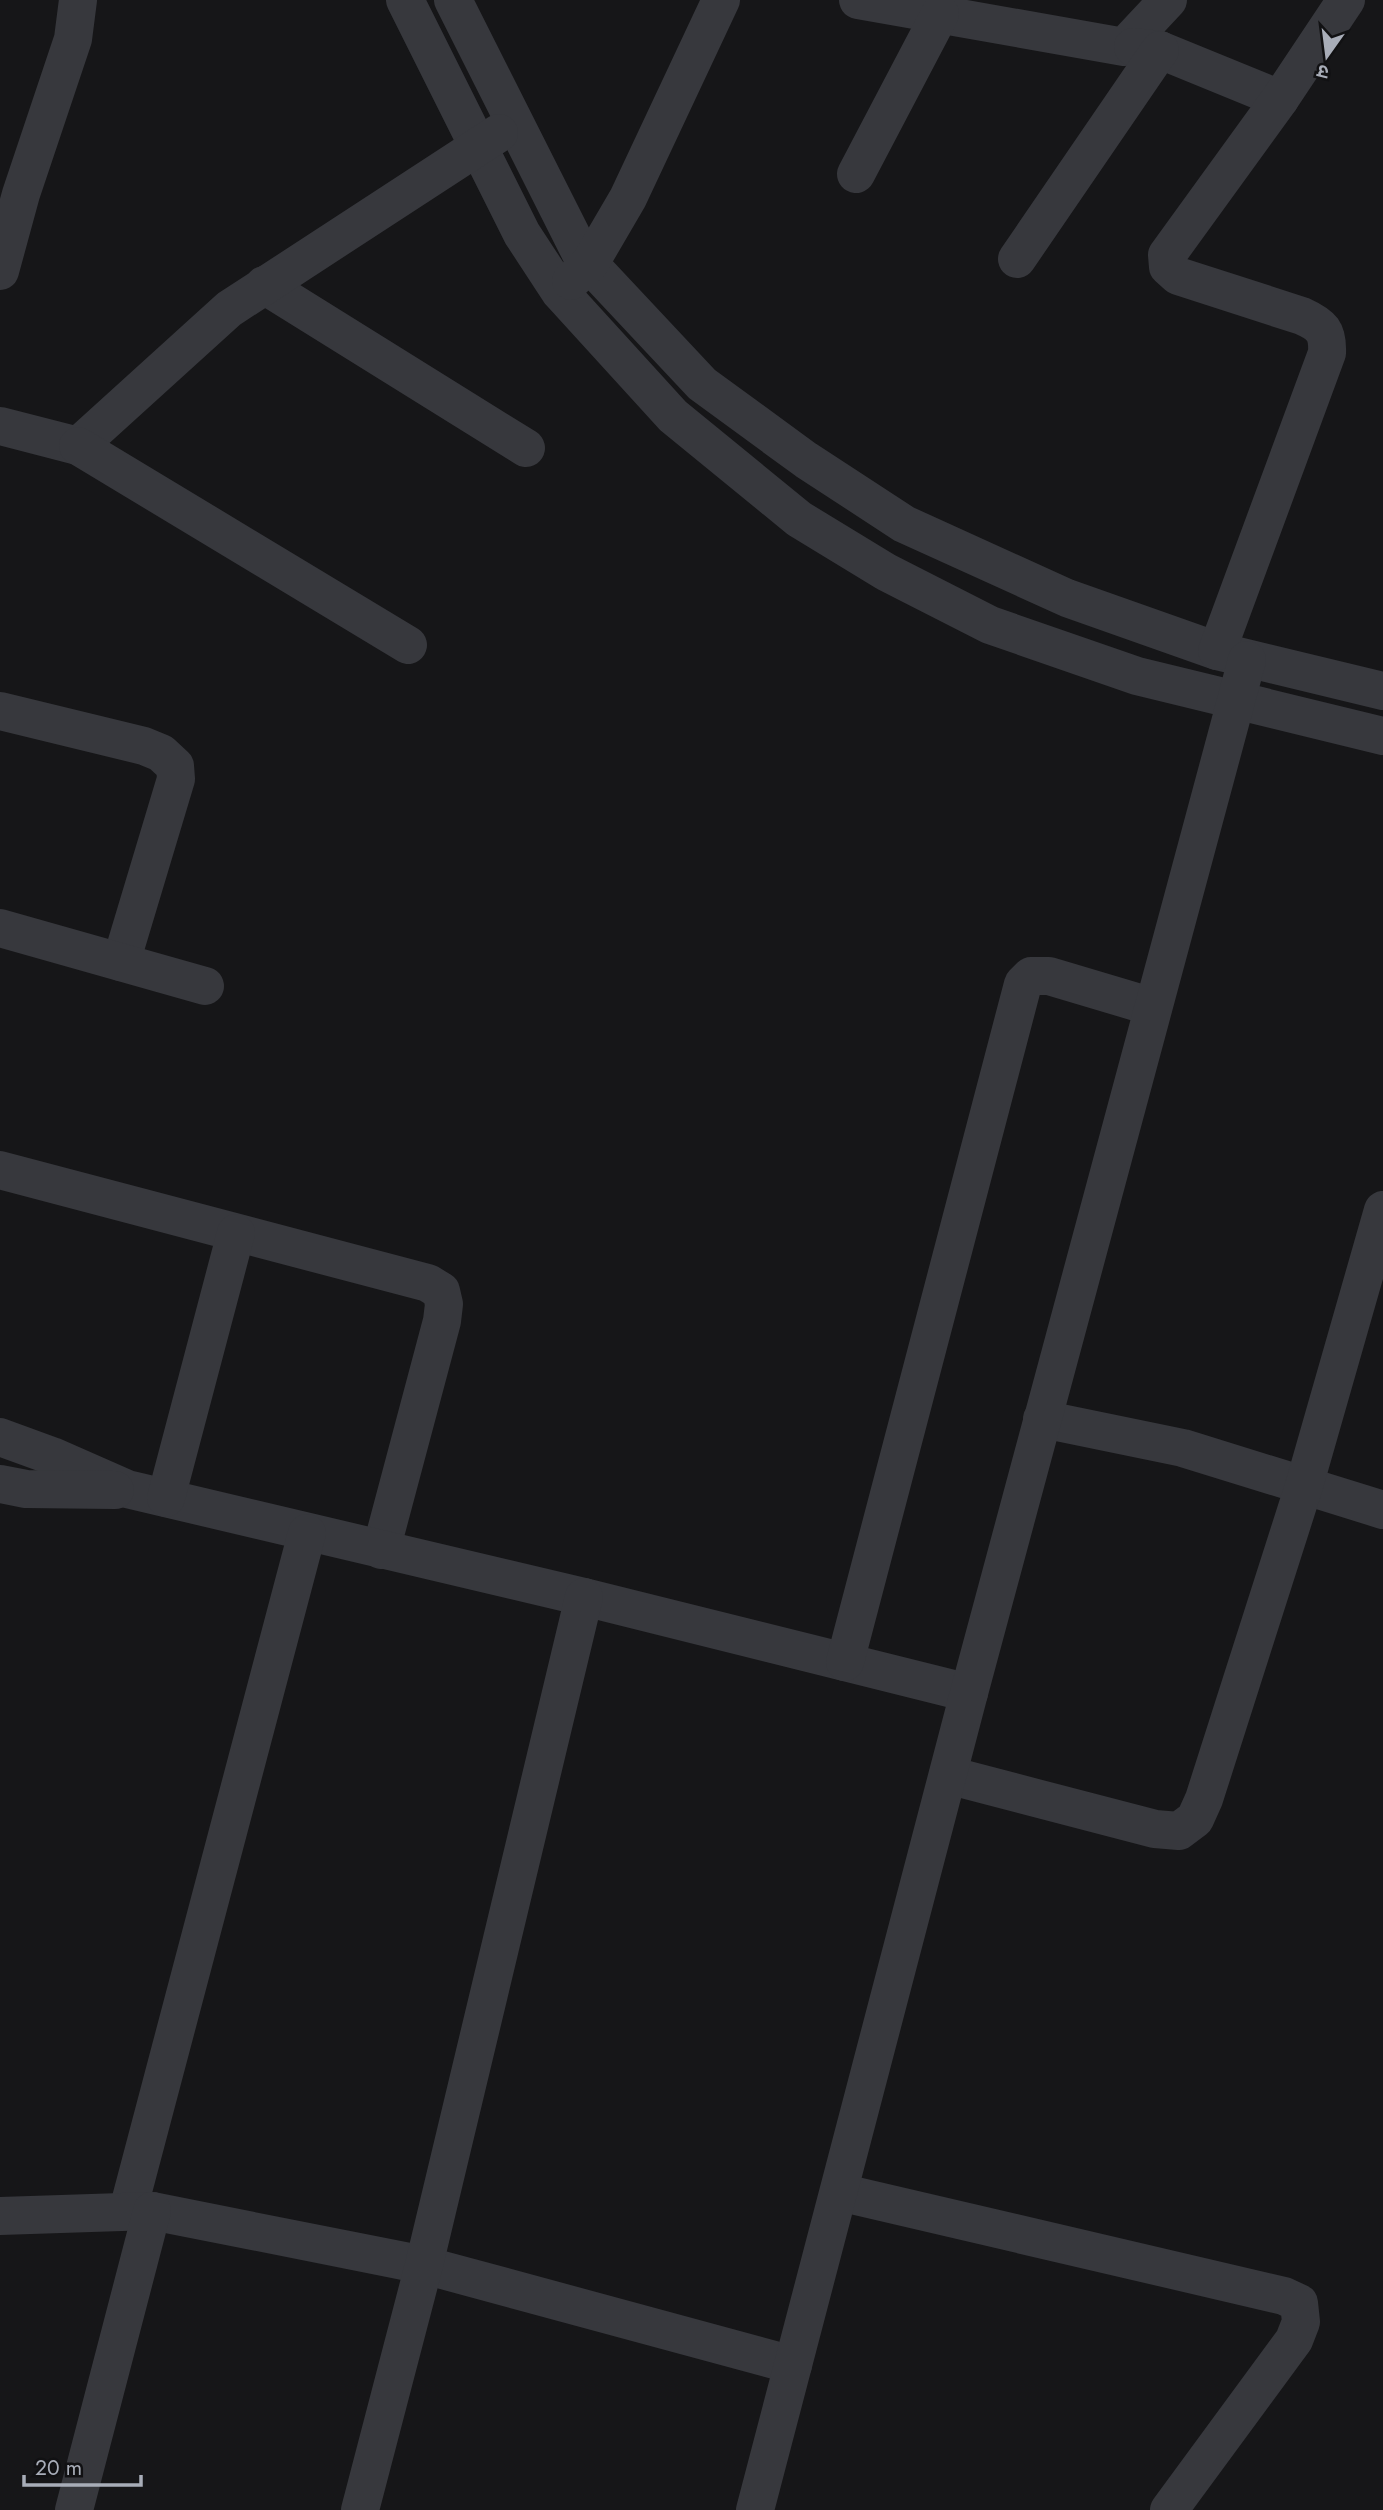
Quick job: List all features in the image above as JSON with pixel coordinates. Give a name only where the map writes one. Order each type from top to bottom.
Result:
[{"type":"street","points":[[0,271],[10,192],[73,39],[78,0]]},
{"type":"street","points":[[405,0],[522,233],[559,292],[673,416],[799,519],[886,572],[990,625],[1138,676],[1383,736]]},
{"type":"street","points":[[453,0],[582,256],[702,384],[806,460],[904,524],[1067,598],[1232,655],[1383,691]]},
{"type":"street","points":[[559,292],[590,263],[628,198],[721,0]]},
{"type":"street","points":[[858,0],[1142,48],[1280,99]]},
{"type":"street","points":[[1017,259],[1168,0]]},
{"type":"street","points":[[755,2510],[969,1693],[1235,700],[1232,655],[1327,353],[1328,336],[1320,324],[1178,276],[1168,267],[1167,255],[1280,99],[1346,0]]},
{"type":"street","points":[[856,174],[940,14]]},
{"type":"street","points":[[78,446],[195,337],[264,285],[479,147],[513,122]]},
{"type":"street","points":[[264,285],[526,448]]},
{"type":"street","points":[[0,426],[78,446],[408,645]]},
{"type":"street","points":[[0,711],[144,747],[161,753],[174,765],[176,779],[121,962]]},
{"type":"street","points":[[0,928],[205,986]]},
{"type":"street","points":[[845,1662],[1023,984],[1031,976],[1049,976],[1153,1007]]},
{"type":"street","points":[[0,1170],[428,1283],[441,1291],[444,1304],[442,1321],[382,1550]]},
{"type":"street","points":[[948,1775],[1156,1829],[1179,1831],[1195,1819],[1204,1799],[1374,1276],[1383,1210]]},
{"type":"street","points":[[166,1499],[236,1233]]},
{"type":"street","points":[[1042,1419],[1184,1448],[1383,1510]]},
{"type":"street","points":[[0,1437],[52,1456],[127,1489],[584,1597],[969,1693]]},
{"type":"street","points":[[0,1484],[26,1489],[127,1489]]},
{"type":"street","points":[[74,2510],[140,2210],[307,1533]]},
{"type":"street","points":[[360,2510],[424,2266],[584,1597]]},
{"type":"street","points":[[839,2192],[1284,2296],[1299,2303],[1301,2322],[1294,2340],[1169,2510]]},
{"type":"street","points":[[0,2216],[140,2210],[424,2266],[793,2365]]}]
